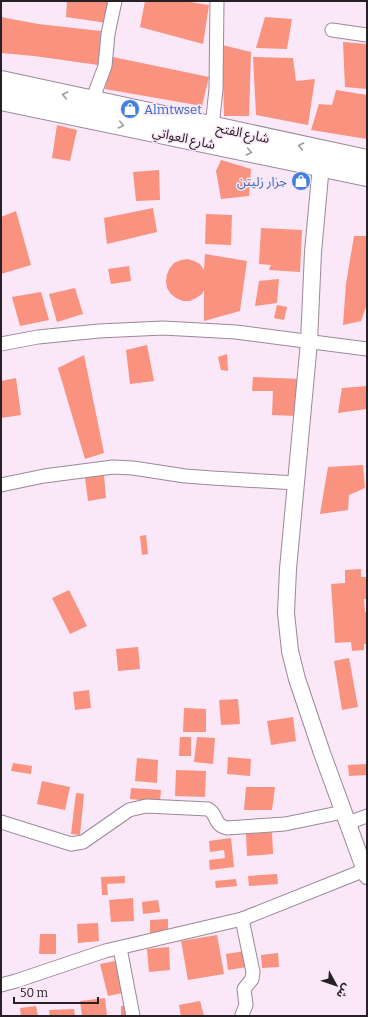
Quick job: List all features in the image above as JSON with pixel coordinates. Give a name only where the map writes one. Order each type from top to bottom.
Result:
[{"type":"main road","name":"شارع الفتح","points":[[1,82],[90,110],[212,127],[321,159],[367,160]]},
{"type":"main road","name":"شارع العواتي","points":[[1,100],[90,110],[321,159],[367,176]]},
{"type":"street","points":[[90,110],[105,66],[108,34],[115,1]]},
{"type":"street","points":[[212,127],[216,89],[217,1]]},
{"type":"street","points":[[332,30],[367,35]]},
{"type":"street","points":[[1,985],[105,951],[242,919],[366,873],[307,711],[297,679],[290,651],[286,613],[288,569],[309,342],[313,252],[321,159]]},
{"type":"street","points":[[1,344],[38,337],[99,331],[163,328],[236,332],[367,349]]},
{"type":"street","points":[[1,485],[44,476],[113,467],[132,468],[186,476],[296,483]]},
{"type":"street","points":[[1,822],[71,844],[83,842],[129,810],[146,806],[208,809],[212,811],[218,823],[222,827],[227,828],[367,816]]},
{"type":"street","points":[[242,919],[253,972],[252,980],[244,989],[246,1005],[243,1016]]},
{"type":"street","points":[[120,948],[133,1016]]},
{"type":"building","points":[[67,1],[110,1],[107,23],[66,17]]},
{"type":"building","points":[[145,1],[184,1],[209,5],[203,44],[140,27]]},
{"type":"building","points":[[1,17],[38,24],[101,31],[98,65],[1,53]]},
{"type":"building","points":[[265,17],[292,19],[287,49],[256,48]]},
{"type":"building","points":[[343,42],[367,44],[367,89],[345,87]]},
{"type":"building","points":[[222,45],[251,52],[249,116],[224,116]]},
{"type":"building","points":[[113,57],[209,77],[202,106],[105,89]]},
{"type":"building","points":[[253,57],[293,58],[296,81],[315,79],[308,125],[256,115]]},
{"type":"building","points":[[336,90],[367,95],[367,139],[311,130],[319,104],[332,105]]},
{"type":"building","points":[[57,125],[77,130],[70,161],[52,158]]},
{"type":"building","points":[[221,160],[251,169],[249,196],[221,199],[216,171]]},
{"type":"building","points":[[159,170],[160,200],[136,201],[133,172]]},
{"type":"building","points":[[153,208],[157,232],[107,244],[104,218]]},
{"type":"building","points":[[16,211],[31,265],[1,274],[1,217]]},
{"type":"building","points":[[206,214],[232,215],[231,245],[205,244]]},
{"type":"building","points":[[261,228],[302,230],[300,272],[269,270],[271,265],[259,264]]},
{"type":"building","points":[[354,236],[367,236],[367,304],[361,321],[343,325],[346,284]]},
{"type":"building","points":[[205,254],[247,261],[240,311],[204,321],[204,290],[202,294],[196,298],[190,301],[183,301],[171,294],[167,288],[166,281],[170,268],[174,263],[181,260],[188,259],[194,261],[200,264],[204,270]]},
{"type":"building","points":[[129,266],[131,281],[111,284],[108,269]]},
{"type":"building","points":[[279,279],[277,303],[255,306],[259,281]]},
{"type":"building","points":[[75,288],[83,314],[57,322],[49,294]]},
{"type":"building","points":[[41,292],[49,320],[20,326],[12,297]]},
{"type":"building","points":[[277,305],[287,307],[284,320],[274,318]]},
{"type":"building","points":[[147,345],[154,381],[130,384],[126,350]]},
{"type":"building","points":[[227,354],[228,371],[221,370],[218,357]]},
{"type":"building","points":[[84,355],[104,453],[85,459],[58,368]]},
{"type":"building","points":[[253,377],[299,379],[297,416],[272,415],[273,391],[252,391]]},
{"type":"building","points":[[16,378],[21,415],[1,418],[1,381]]},
{"type":"building","points":[[367,386],[367,409],[338,413],[342,388]]},
{"type":"building","points":[[363,465],[365,488],[349,495],[348,510],[320,514],[328,467]]},
{"type":"building","points":[[104,475],[106,498],[88,501],[85,478]]},
{"type":"building","points":[[146,535],[148,554],[142,555],[140,536]]},
{"type":"building","points":[[361,569],[361,577],[367,577],[367,599],[364,599],[365,612],[367,612],[367,644],[364,644],[364,650],[352,651],[351,642],[335,643],[331,584],[345,583],[345,570]]},
{"type":"building","points":[[69,590],[87,626],[70,634],[52,598]]},
{"type":"building","points":[[138,647],[140,669],[118,671],[116,649]]},
{"type":"building","points":[[349,658],[358,707],[342,710],[334,661]]},
{"type":"building","points":[[89,690],[91,708],[75,710],[73,692]]},
{"type":"building","points":[[238,699],[240,724],[221,725],[219,700]]},
{"type":"building","points":[[184,708],[206,709],[206,732],[183,732]]},
{"type":"building","points":[[293,717],[296,741],[271,745],[267,721]]},
{"type":"building","points":[[180,737],[191,737],[191,756],[179,756]]},
{"type":"building","points":[[197,737],[215,738],[213,764],[194,762]]},
{"type":"building","points":[[228,757],[251,759],[250,776],[227,774]]},
{"type":"building","points":[[137,758],[158,760],[157,783],[135,781]]},
{"type":"building","points":[[13,763],[32,766],[31,774],[11,771]]},
{"type":"building","points":[[367,764],[367,775],[349,776],[348,765]]},
{"type":"building","points":[[176,770],[206,771],[205,797],[175,796]]},
{"type":"building","points":[[42,781],[70,787],[65,810],[37,804]]},
{"type":"building","points":[[246,787],[275,787],[272,810],[244,810]]},
{"type":"building","points":[[131,788],[161,790],[160,802],[130,799]]},
{"type":"building","points":[[76,793],[84,794],[80,835],[71,834]]},
{"type":"building","points":[[272,832],[273,854],[247,856],[246,834]]},
{"type":"building","points":[[231,838],[234,867],[210,870],[209,860],[225,858],[224,850],[210,852],[209,841]]},
{"type":"building","points":[[277,874],[278,884],[249,886],[248,876]]},
{"type":"building","points":[[125,876],[125,883],[107,884],[108,895],[102,895],[101,877]]},
{"type":"building","points":[[236,879],[237,886],[216,888],[215,881]]},
{"type":"building","points":[[133,898],[134,921],[111,922],[109,900]]},
{"type":"building","points":[[158,900],[160,912],[143,914],[142,902]]},
{"type":"building","points":[[168,919],[168,933],[150,933],[150,920]]},
{"type":"building","points":[[98,923],[99,941],[78,943],[77,924]]},
{"type":"building","points":[[40,934],[56,934],[56,954],[39,954]]},
{"type":"building","points":[[217,935],[224,974],[188,980],[181,941]]},
{"type":"building","points":[[169,947],[170,970],[149,972],[147,949]]},
{"type":"building","points":[[245,951],[247,967],[228,970],[226,954]]},
{"type":"building","points":[[278,953],[279,967],[262,968],[261,955]]},
{"type":"building","points":[[120,960],[127,992],[108,996],[100,964]]},
{"type":"building","points":[[105,998],[107,1016],[82,1016],[80,1001]]},
{"type":"building","points":[[200,1001],[204,1016],[181,1016],[179,1005]]},
{"type":"building","points":[[131,1005],[131,1016],[121,1016],[121,1006]]},
{"type":"building","points":[[36,1006],[38,1016],[21,1016],[20,1008]]},
{"type":"building","points":[[74,1009],[75,1016],[50,1016],[49,1010]]},
{"type":"place","name":"Almtwset","points":[[130,109]]},
{"type":"place","name":"جزار زليتن","points":[[301,181]]}]
